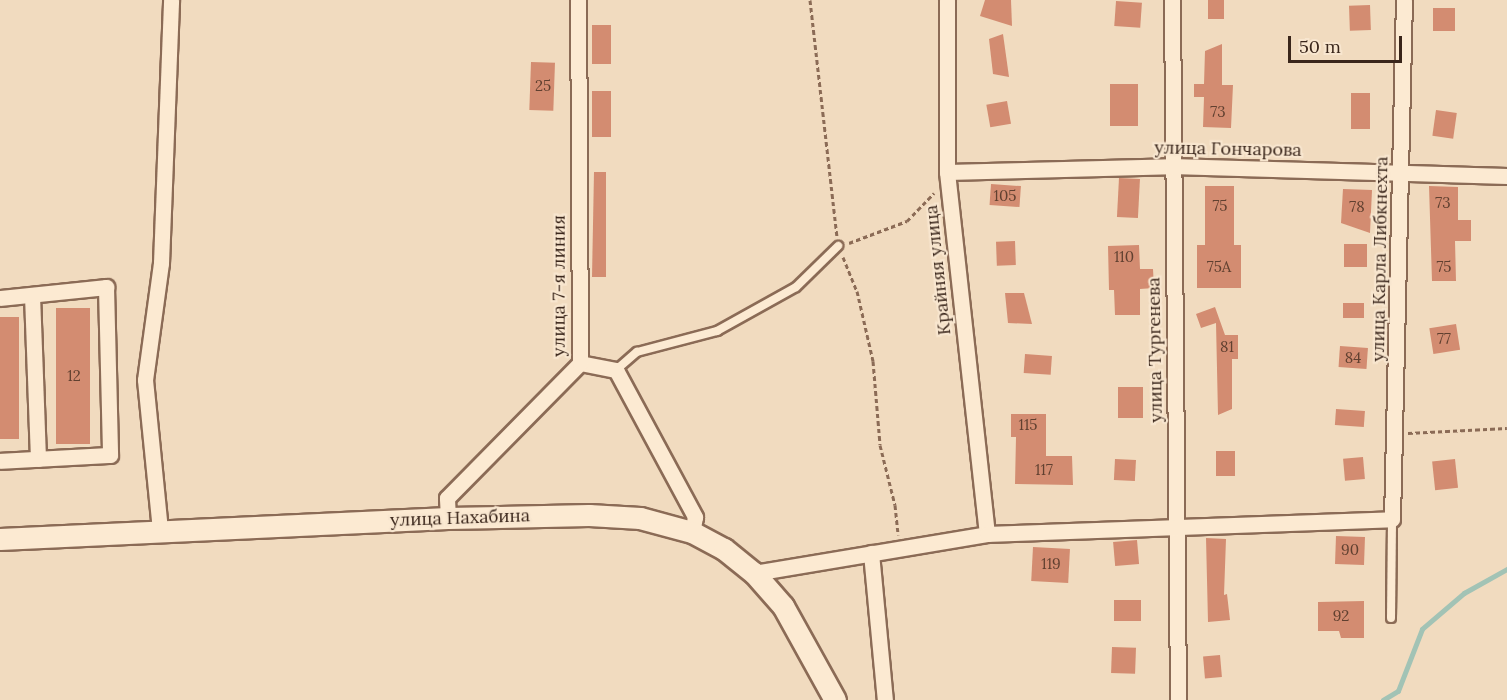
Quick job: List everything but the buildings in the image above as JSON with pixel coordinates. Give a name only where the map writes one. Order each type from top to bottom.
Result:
[{"type":"main road","name":"улица Нахабина","points":[[0,539],[448,518],[589,515],[640,518],[692,532],[724,549],[754,573],[783,606],[835,700]]},
{"type":"street","points":[[160,530],[145,380],[160,263],[171,0]]},
{"type":"street","name":"улица 7-я линия","points":[[448,518],[447,498],[580,363],[578,0]]},
{"type":"street","name":"Крайняя улица","points":[[947,0],[947,172],[987,534]]},
{"type":"street","name":"улица Тургенева","points":[[1172,0],[1171,166],[1178,526],[1178,700]]},
{"type":"street","name":"улица Карла Либкнехта","points":[[1392,519],[1402,173],[1404,0]]},
{"type":"street","name":"улица Гончарова","points":[[947,172],[1171,166],[1507,176]]},
{"type":"street","points":[[0,298],[106,288],[110,455],[0,461]]},
{"type":"street","points":[[32,295],[38,459]]},
{"type":"street","points":[[580,363],[616,370],[695,517],[692,532]]},
{"type":"street","points":[[754,573],[987,534],[1392,519]]},
{"type":"street","points":[[871,553],[885,700]]},
{"type":"lane","points":[[616,370],[637,352],[717,332],[796,287],[838,246]]},
{"type":"lane","points":[[1391,618],[1392,519]]},
{"type":"path","points":[[810,0],[838,246],[857,291],[873,361],[880,445],[896,506],[899,549]]},
{"type":"path","points":[[838,246],[907,221],[940,186],[947,172]]},
{"type":"path","points":[[1395,434],[1507,428]]},
{"type":"waterway","points":[[1383,700],[1398,691],[1422,629],[1464,593],[1507,569]]}]
